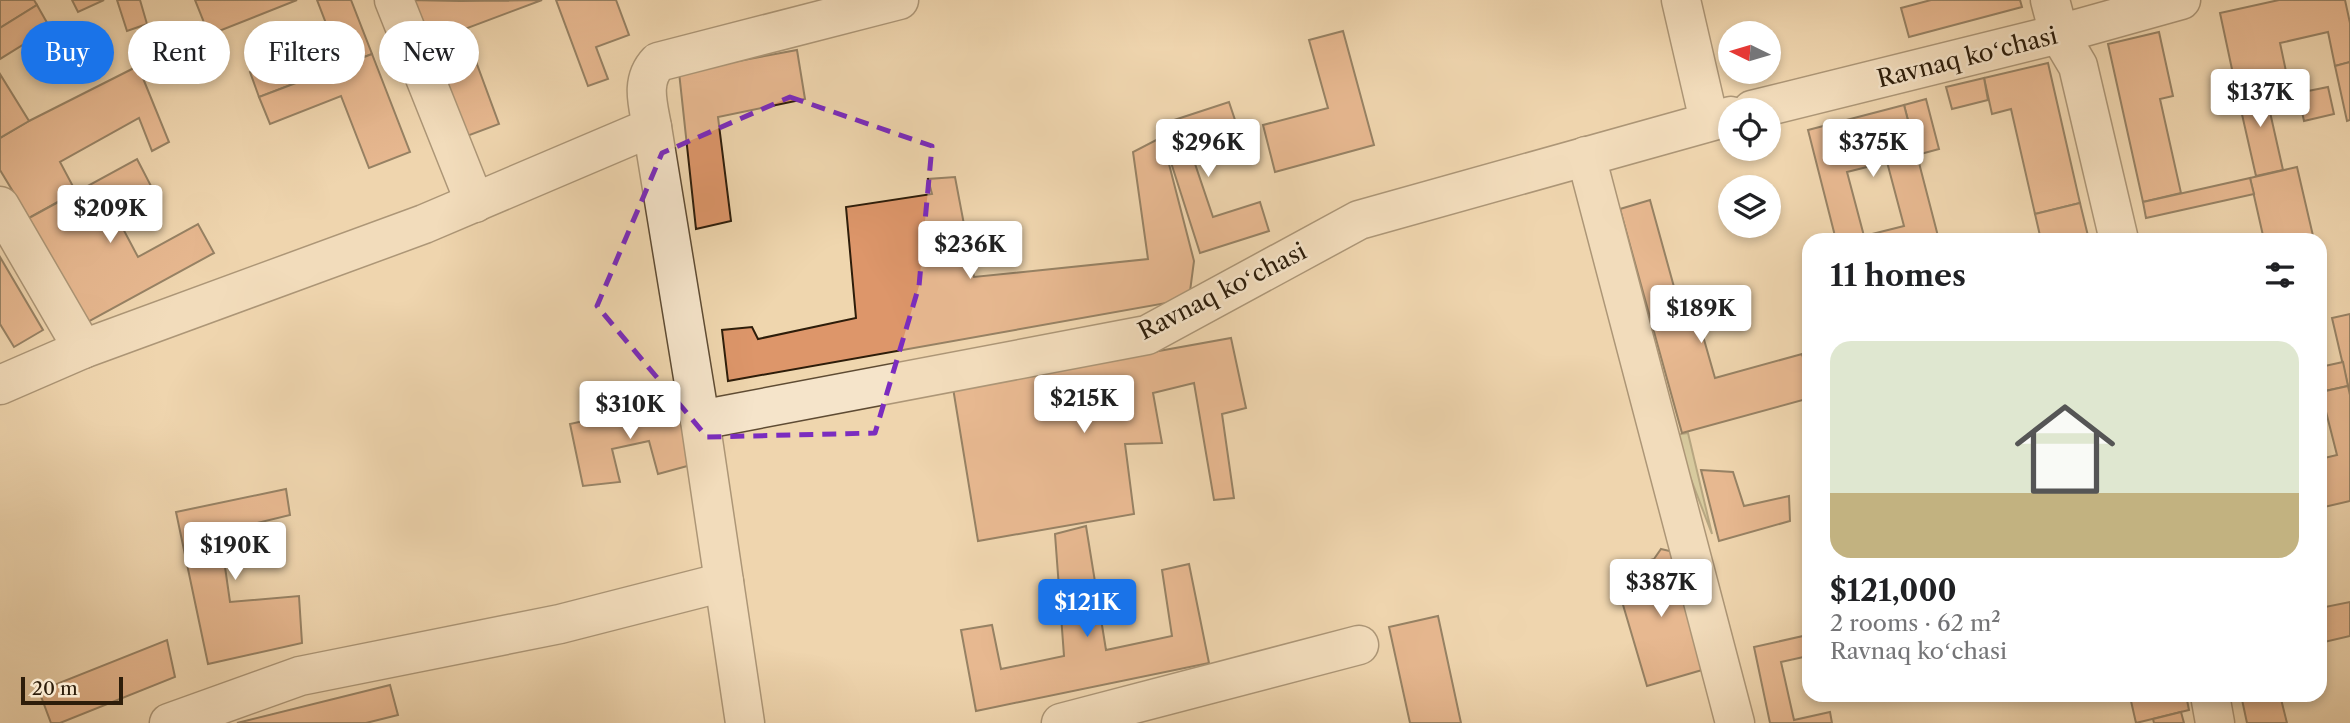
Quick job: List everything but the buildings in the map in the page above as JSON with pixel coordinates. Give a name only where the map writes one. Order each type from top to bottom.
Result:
[{"type":"street","points":[[394,0],[475,203]]},
{"type":"street","points":[[745,723],[700,420],[646,88],[648,72],[658,62],[808,11],[899,0]]},
{"type":"street","points":[[1681,0],[1718,112]]},
{"type":"street","name":"Ravnaq koʻchasi","points":[[1781,101],[2054,17],[2181,0]]},
{"type":"street","points":[[2054,17],[2078,66],[2117,233]]},
{"type":"street","name":"Ravnaq koʻchasi","points":[[700,420],[1147,335],[1359,220],[1718,119]]},
{"type":"street","points":[[0,385],[83,349],[424,224],[652,127]]},
{"type":"street","points":[[1586,156],[1735,723]]},
{"type":"street","points":[[0,206],[83,349]]},
{"type":"street","points":[[169,723],[300,676],[559,624],[724,582]]},
{"type":"street","points":[[1061,723],[1151,712],[1359,645]]},
{"type":"street","points":[[2211,702],[2215,723]]},
{"type":"highlighted area","points":[[790,97],[932,146],[919,286],[875,433],[707,437],[597,306],[662,153]]},
{"type":"green space","points":[[1688,433],[1712,534],[1674,435]]}]
